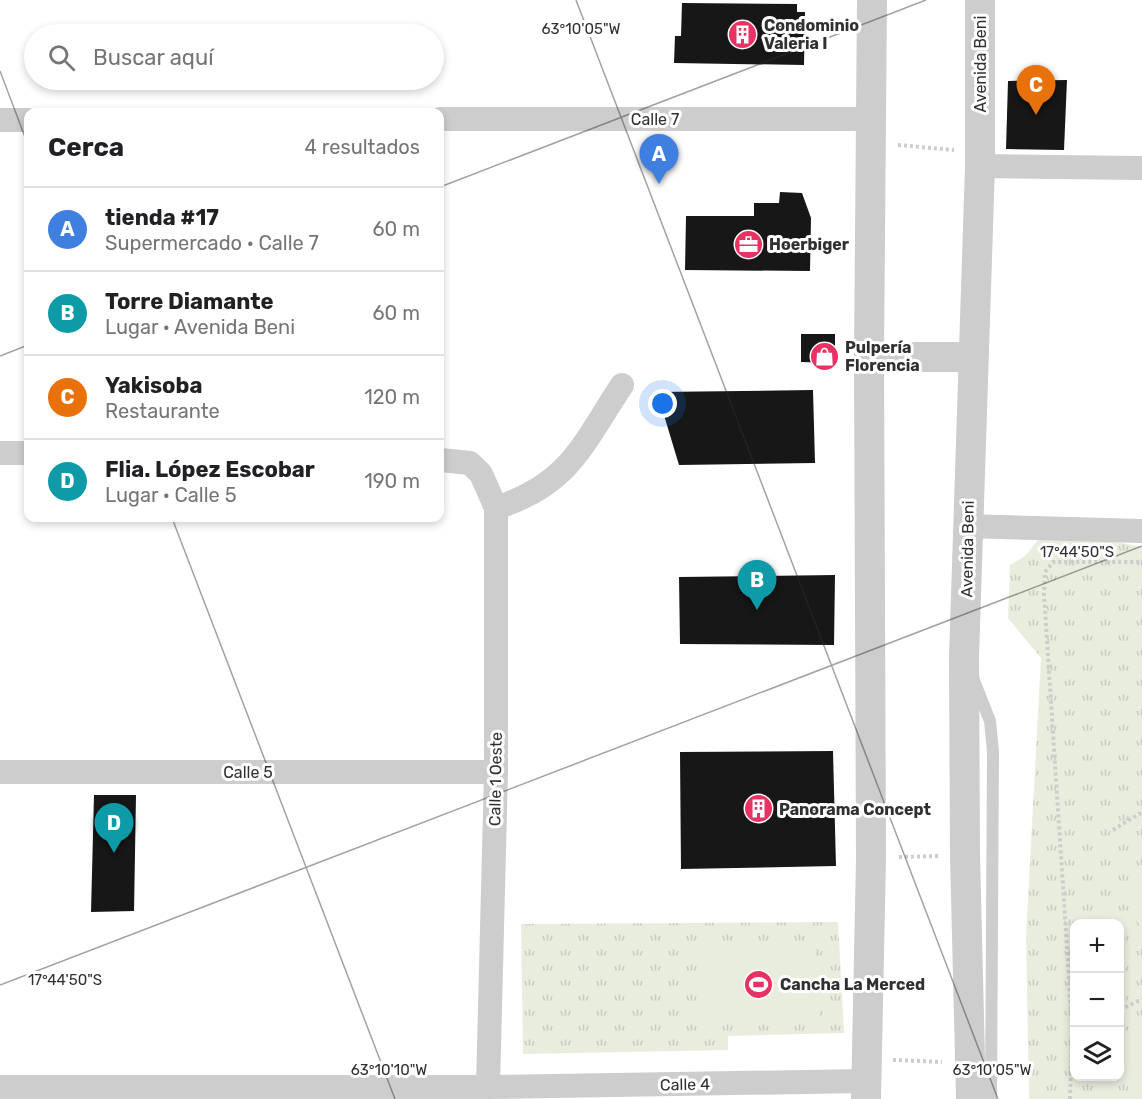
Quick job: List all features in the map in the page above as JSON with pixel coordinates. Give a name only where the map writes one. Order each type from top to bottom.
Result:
[{"type":"street","points":[[866,1090],[871,858],[869,357],[872,0]]},
{"type":"street","name":"Avenida Beni","points":[[971,1099],[965,854],[964,657],[980,159],[980,0]]},
{"type":"street","name":"Calle 7","points":[[444,119],[871,131]]},
{"type":"street","points":[[0,120],[24,120]]},
{"type":"street","points":[[980,159],[1142,168]]},
{"type":"street","points":[[869,357],[972,357]]},
{"type":"street","points":[[496,508],[521,500],[559,476],[622,385]]},
{"type":"street","points":[[0,453],[24,453]]},
{"type":"street","name":"Calle 1 Oeste","points":[[444,460],[470,463],[481,474],[496,508],[496,772],[488,1087]]},
{"type":"street","points":[[967,526],[1142,531]]},
{"type":"street","name":"Calle 5","points":[[0,772],[496,772]]},
{"type":"street","name":"Calle 4","points":[[0,1087],[488,1087],[651,1092],[866,1090]]},
{"type":"lane","points":[[964,657],[984,701],[990,721],[993,752],[991,1099]]},
{"type":"path","points":[[871,131],[980,159]]},
{"type":"path","points":[[1070,990],[1058,848],[1044,594],[1045,572],[1053,562],[1142,562]]},
{"type":"path","points":[[1113,830],[1142,812]]},
{"type":"path","points":[[895,858],[948,856]]},
{"type":"path","points":[[1124,1008],[1142,999]]},
{"type":"path","points":[[1070,1099],[1073,1027]]},
{"type":"path","points":[[886,1060],[951,1062]]},
{"type":"green space","points":[[1048,528],[1142,547],[1142,1099],[1029,1099],[1026,936],[1041,658],[1008,618],[1010,565],[1025,556]]},
{"type":"green space","points":[[1142,884],[1142,933],[1125,893]]},
{"type":"green space","points":[[838,922],[844,1033],[728,1036],[728,1050],[523,1054],[521,924]]},
{"type":"green space","name":"Cancha La Merced","points":[[815,946],[819,1020],[703,1020],[701,948]]},
{"type":"green space","points":[[1142,1035],[1142,1099],[1132,1099],[1124,1072],[1124,1044]]},
{"type":"building","name":"Condominio Valeria I","points":[[682,3],[797,4],[797,12],[805,12],[804,65],[674,63],[675,36],[681,36]]},
{"type":"building","points":[[1067,80],[1064,150],[1006,149],[1008,81]]},
{"type":"building","name":"Hoerbiger","points":[[780,192],[802,193],[811,218],[810,271],[685,270],[686,216],[754,216],[754,203],[779,203]]},
{"type":"building","points":[[801,334],[835,334],[835,363],[801,362]]},
{"type":"building","points":[[813,390],[815,463],[679,465],[657,392]]},
{"type":"building","points":[[835,575],[834,645],[680,644],[679,577]]},
{"type":"building","name":"Panorama Concept","points":[[833,751],[836,866],[681,869],[680,752]]},
{"type":"building","points":[[94,795],[136,795],[134,911],[91,912]]},
{"type":"place","name":"Condominio Valeria I","points":[[743,34]]},
{"type":"place","name":"Yakisoba","points":[[1036,115]]},
{"type":"place","name":"tienda #17","points":[[659,184]]},
{"type":"place","name":"Hoerbiger","points":[[748,244]]},
{"type":"place","name":"Pulpería Florencia","points":[[824,356]]},
{"type":"place","name":"Torre Diamante","points":[[757,610]]},
{"type":"place","name":"Panorama Concept","points":[[758,809]]},
{"type":"place","name":"Flia. López Escobar","points":[[114,853]]},
{"type":"place","name":"Cancha La Merced","points":[[759,984]]}]
